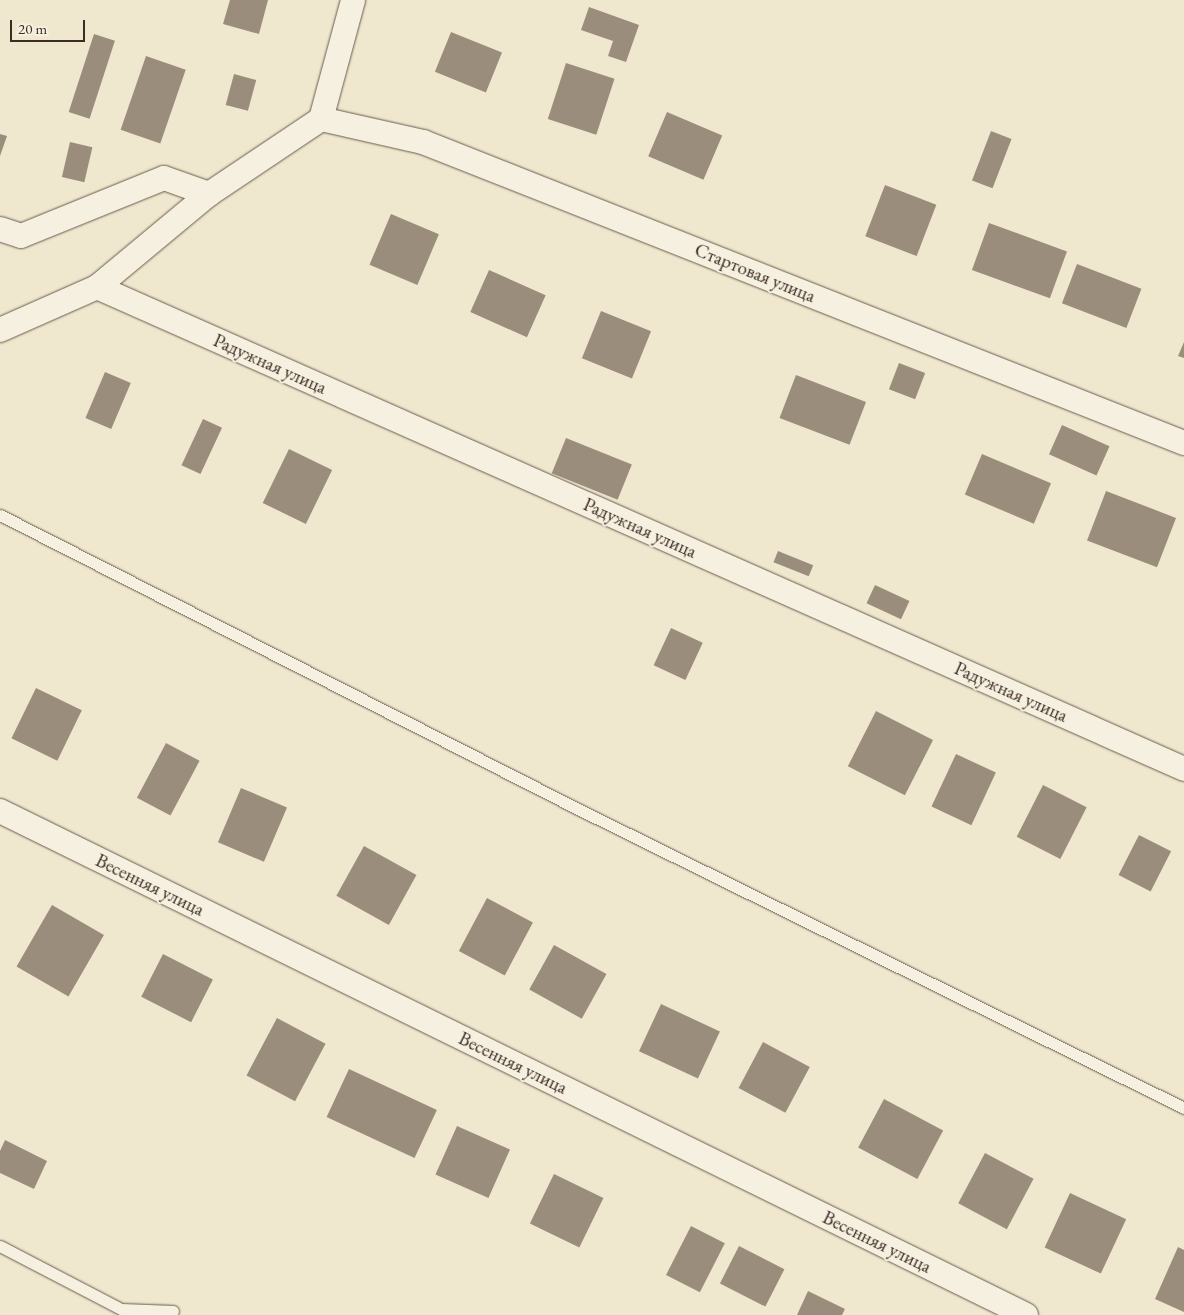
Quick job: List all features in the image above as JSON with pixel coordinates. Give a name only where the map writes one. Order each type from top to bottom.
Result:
[{"type":"street","points":[[0,330],[97,287],[209,194],[321,119],[353,0]]},
{"type":"street","name":"Стартовая улица","points":[[321,119],[423,142],[1184,443]]},
{"type":"street","points":[[0,229],[20,236],[164,178],[209,194]]},
{"type":"street","name":"Радужная улица","points":[[97,287],[1184,769]]},
{"type":"street","name":"Весенняя улица","points":[[0,811],[1026,1315]]},
{"type":"lane","points":[[0,514],[576,808],[1184,1108]]},
{"type":"lane","points":[[0,1246],[120,1312],[173,1311]]},
{"type":"building","points":[[230,0],[268,0],[259,34],[223,24]]},
{"type":"building","points":[[589,7],[639,25],[626,62],[608,56],[613,41],[581,30]]},
{"type":"building","points":[[451,32],[502,53],[486,92],[435,72]]},
{"type":"building","points":[[94,34],[115,41],[90,119],[69,112]]},
{"type":"building","points":[[146,56],[186,70],[160,143],[121,130]]},
{"type":"building","points":[[566,63],[615,79],[596,135],[548,119]]},
{"type":"building","points":[[234,74],[256,80],[248,111],[226,105]]},
{"type":"building","points":[[667,112],[722,135],[703,180],[648,156]]},
{"type":"building","points":[[991,131],[1012,139],[993,188],[972,180]]},
{"type":"building","points":[[0,134],[7,136],[0,156]]},
{"type":"building","points":[[70,142],[92,147],[84,182],[62,177]]},
{"type":"building","points":[[885,185],[936,205],[917,256],[865,236]]},
{"type":"building","points":[[391,214],[439,234],[417,285],[370,265]]},
{"type":"building","points":[[989,223],[1067,251],[1050,298],[972,270]]},
{"type":"building","points":[[1077,264],[1141,289],[1126,328],[1062,303]]},
{"type":"building","points":[[489,270],[546,295],[527,337],[470,312]]},
{"type":"building","points":[[601,311],[651,331],[632,379],[582,358]]},
{"type":"building","points":[[1184,342],[1184,358],[1178,356]]},
{"type":"building","points":[[899,363],[925,373],[915,399],[889,389]]},
{"type":"building","points":[[105,372],[131,383],[111,429],[85,418]]},
{"type":"building","points":[[796,375],[866,402],[850,445],[780,418]]},
{"type":"building","points":[[203,419],[222,428],[200,474],[181,465]]},
{"type":"building","points":[[1062,425],[1110,446],[1096,475],[1049,454]]},
{"type":"building","points":[[566,438],[632,465],[618,500],[552,473]]},
{"type":"building","points":[[289,449],[332,470],[306,524],[263,503]]},
{"type":"building","points":[[982,454],[1051,483],[1034,524],[965,495]]},
{"type":"building","points":[[1106,491],[1176,518],[1157,567],[1087,540]]},
{"type":"building","points":[[778,551],[813,565],[809,576],[774,562]]},
{"type":"building","points":[[875,585],[909,601],[901,619],[867,603]]},
{"type":"building","points":[[671,628],[703,643],[685,680],[654,665]]},
{"type":"building","points":[[36,688],[82,710],[57,761],[11,738]]},
{"type":"building","points":[[876,711],[933,740],[905,795],[848,766]]},
{"type":"building","points":[[166,743],[200,761],[170,816],[137,798]]},
{"type":"building","points":[[956,754],[996,773],[971,825],[931,807]]},
{"type":"building","points":[[1043,785],[1087,807],[1060,859],[1017,837]]},
{"type":"building","points":[[241,788],[287,808],[264,862],[218,842]]},
{"type":"building","points":[[1139,835],[1171,851],[1151,891],[1119,875]]},
{"type":"building","points":[[364,846],[416,875],[389,925],[336,896]]},
{"type":"building","points":[[487,898],[533,922],[505,975],[459,951]]},
{"type":"building","points":[[52,905],[104,935],[68,996],[16,966]]},
{"type":"building","points":[[554,945],[606,974],[582,1019],[529,990]]},
{"type":"building","points":[[163,954],[213,979],[191,1022],[141,997]]},
{"type":"building","points":[[661,1004],[720,1031],[698,1079],[639,1051]]},
{"type":"building","points":[[277,1018],[326,1044],[295,1101],[246,1075]]},
{"type":"building","points":[[763,1042],[810,1067],[785,1113],[739,1088]]},
{"type":"building","points":[[349,1069],[437,1110],[415,1158],[327,1117]]},
{"type":"building","points":[[884,1099],[943,1130],[917,1179],[858,1148]]},
{"type":"building","points":[[457,1126],[510,1150],[488,1198],[435,1174]]},
{"type":"building","points":[[5,1140],[47,1161],[34,1189],[0,1173],[0,1151]]},
{"type":"building","points":[[985,1153],[1034,1179],[1007,1229],[958,1203]]},
{"type":"building","points":[[554,1174],[603,1198],[579,1248],[530,1223]]},
{"type":"building","points":[[1070,1193],[1126,1219],[1101,1274],[1045,1247]]},
{"type":"building","points":[[691,1226],[725,1243],[700,1292],[666,1275]]},
{"type":"building","points":[[739,1246],[784,1269],[765,1307],[720,1283]]},
{"type":"building","points":[[1178,1247],[1184,1250],[1184,1312],[1155,1299]]},
{"type":"building","points":[[808,1291],[845,1309],[842,1315],[797,1315]]}]
